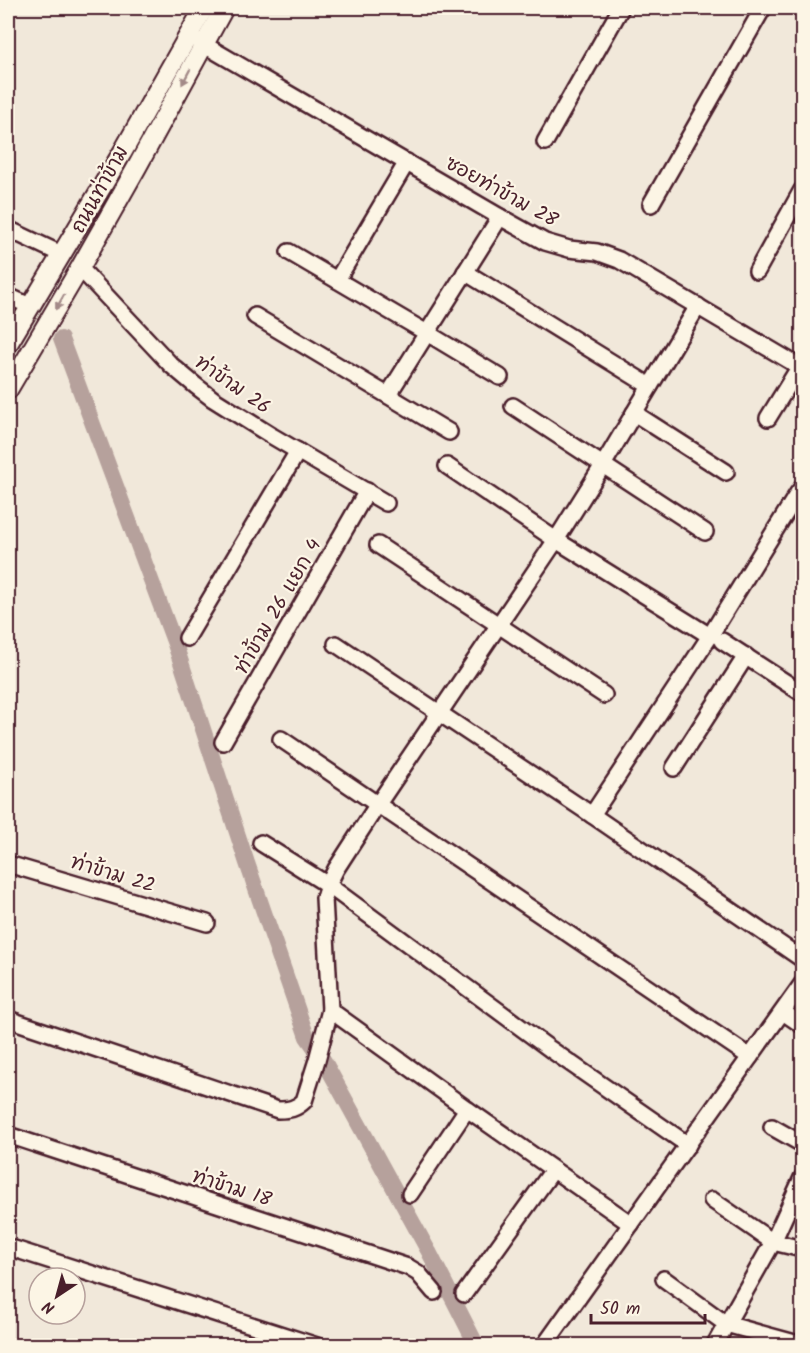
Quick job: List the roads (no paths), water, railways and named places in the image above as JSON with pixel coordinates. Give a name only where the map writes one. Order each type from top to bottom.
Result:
[{"type":"street","name":"ถนนท่าข้าม","points":[[8,390],[137,167],[196,40],[204,8]]},
{"type":"street","name":"ถนนท่าข้าม","points":[[8,344],[122,153],[196,40],[224,8]]},
{"type":"street","points":[[545,142],[621,8]]},
{"type":"street","points":[[651,204],[763,8]]},
{"type":"street","name":"ซอยท่าข้าม 28","points":[[196,40],[545,242],[569,249],[597,252],[619,260],[801,367]]},
{"type":"street","points":[[337,280],[407,162]]},
{"type":"street","points":[[757,271],[802,190]]},
{"type":"street","points":[[388,395],[500,217]]},
{"type":"street","points":[[8,229],[61,255]]},
{"type":"street","points":[[289,252],[500,377]]},
{"type":"street","name":"ท่าข้าม 26","points":[[80,268],[171,365],[196,386],[213,399],[386,503]]},
{"type":"street","points":[[465,272],[650,386]]},
{"type":"street","points":[[8,296],[30,306]]},
{"type":"street","points":[[8,1019],[278,1110],[289,1110],[299,1106],[303,1101],[318,1055],[330,1010],[324,898],[328,885],[378,804],[556,540],[698,306]]},
{"type":"street","points":[[255,316],[449,432]]},
{"type":"street","points":[[768,418],[801,367]]},
{"type":"street","points":[[513,406],[705,532]]},
{"type":"street","points":[[634,413],[726,472]]},
{"type":"street","points":[[187,638],[298,451]]},
{"type":"street","points":[[447,466],[556,540],[746,656],[802,693]]},
{"type":"street","points":[[592,815],[716,638],[802,488]]},
{"type":"street","name":"ท่าข้าม 26 แยก 4","points":[[223,742],[367,491]]},
{"type":"street","points":[[378,545],[604,695]]},
{"type":"street","points":[[336,644],[802,959]]},
{"type":"street","points":[[674,768],[746,656]]},
{"type":"street","points":[[281,739],[750,1057]]},
{"type":"street","points":[[261,843],[328,885],[550,1049],[688,1145]]},
{"type":"street","name":"ท่าข้าม 22","points":[[8,864],[207,923]]},
{"type":"street","points":[[544,1346],[802,984]]},
{"type":"street","points":[[330,1010],[631,1224]]},
{"type":"street","points":[[783,1012],[802,1025]]},
{"type":"street","points":[[410,1194],[467,1109]]},
{"type":"street","points":[[772,1128],[802,1144]]},
{"type":"street","name":"ท่าข้าม 18","points":[[8,1135],[408,1267],[418,1274],[434,1292]]},
{"type":"street","points":[[464,1294],[553,1170]]},
{"type":"street","points":[[714,1346],[772,1242],[802,1178]]},
{"type":"street","points":[[712,1200],[772,1242],[802,1249]]},
{"type":"street","points":[[8,1247],[317,1346]]},
{"type":"street","points":[[664,1279],[726,1324],[802,1345]]},
{"type":"waterway","points":[[61,339],[175,644],[307,1037],[324,1061],[429,1252],[477,1346]]}]
